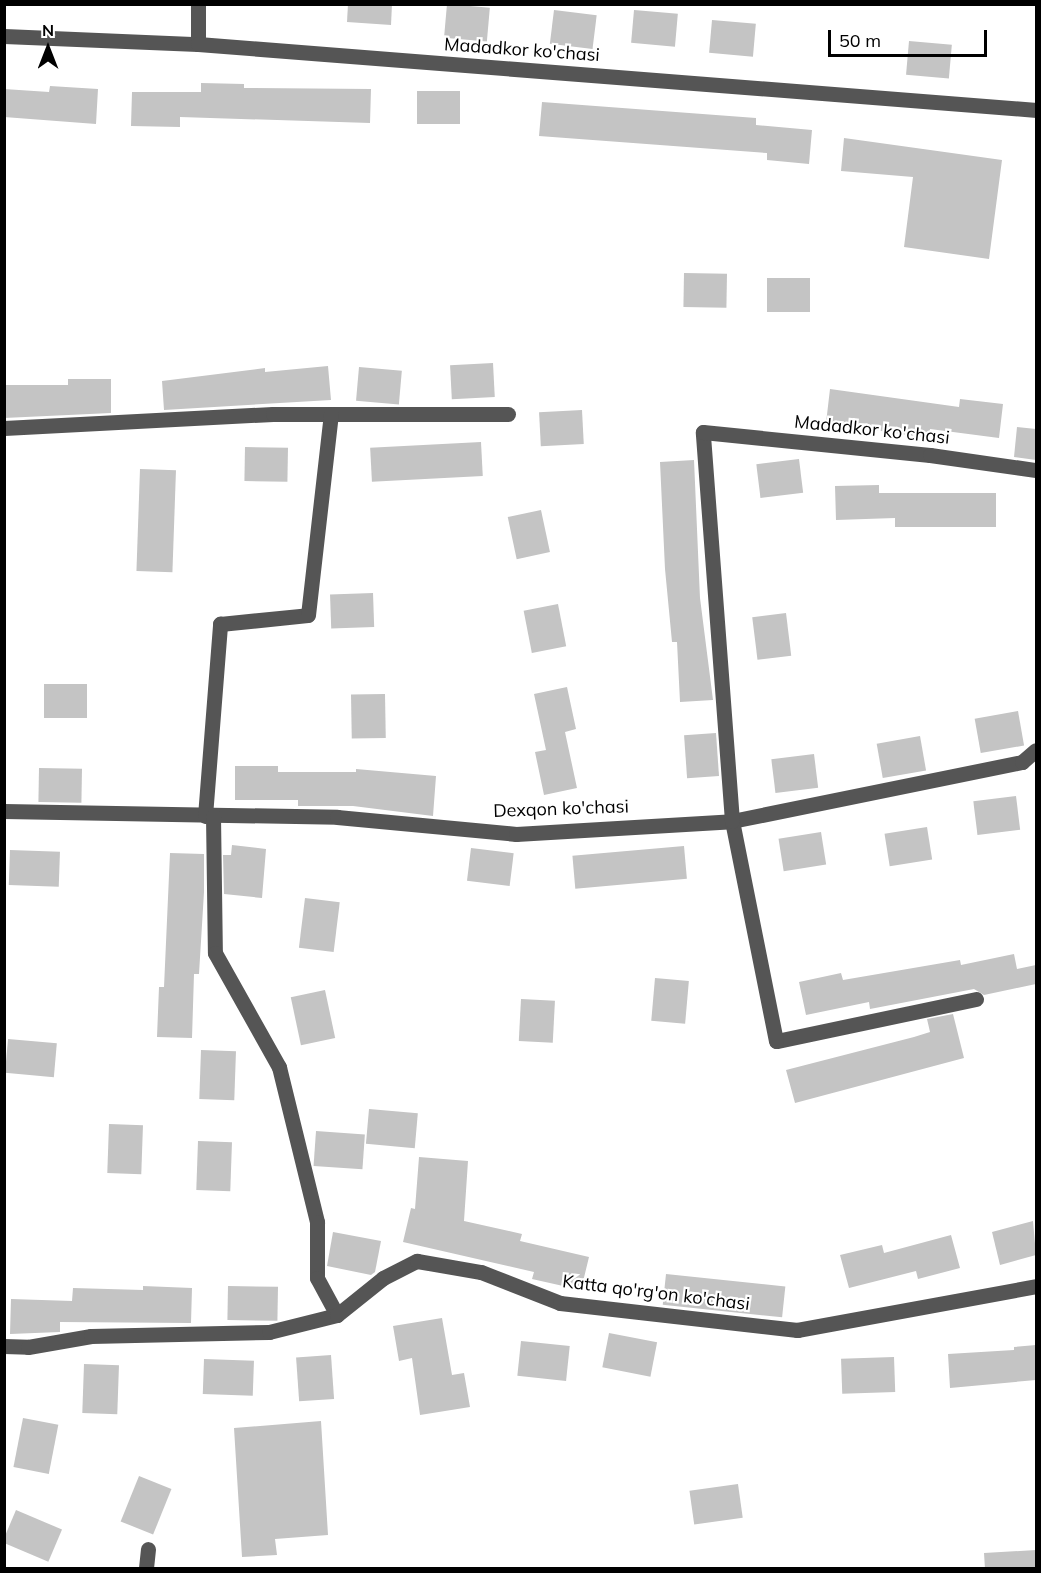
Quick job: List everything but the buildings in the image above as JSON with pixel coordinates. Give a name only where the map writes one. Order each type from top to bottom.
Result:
[{"type":"street","points":[[198,4],[198,44]]},
{"type":"street","name":"Madadkor ko'chasi","points":[[4,36],[198,44],[1036,110]]},
{"type":"street","points":[[332,414],[308,615],[220,624],[209,816],[215,953],[279,1067],[317,1222],[317,1278],[337,1315]]},
{"type":"street","points":[[4,428],[332,414],[508,414]]},
{"type":"street","name":"Madadkor ko'chasi","points":[[732,821],[703,432],[930,455],[1036,471]]},
{"type":"street","name":"Dexqon ko'chasi","points":[[4,811],[337,818],[516,834],[732,821],[1022,762],[1036,750]]},
{"type":"street","points":[[732,821],[776,1041],[976,999]]},
{"type":"street","name":"Katta qo'rg'on ko'chasi","points":[[4,1346],[28,1347],[91,1336],[269,1332],[337,1315],[383,1278],[417,1262],[481,1272],[561,1303],[797,1330],[1036,1286]]},
{"type":"street","points":[[146,1569],[148,1549]]}]
